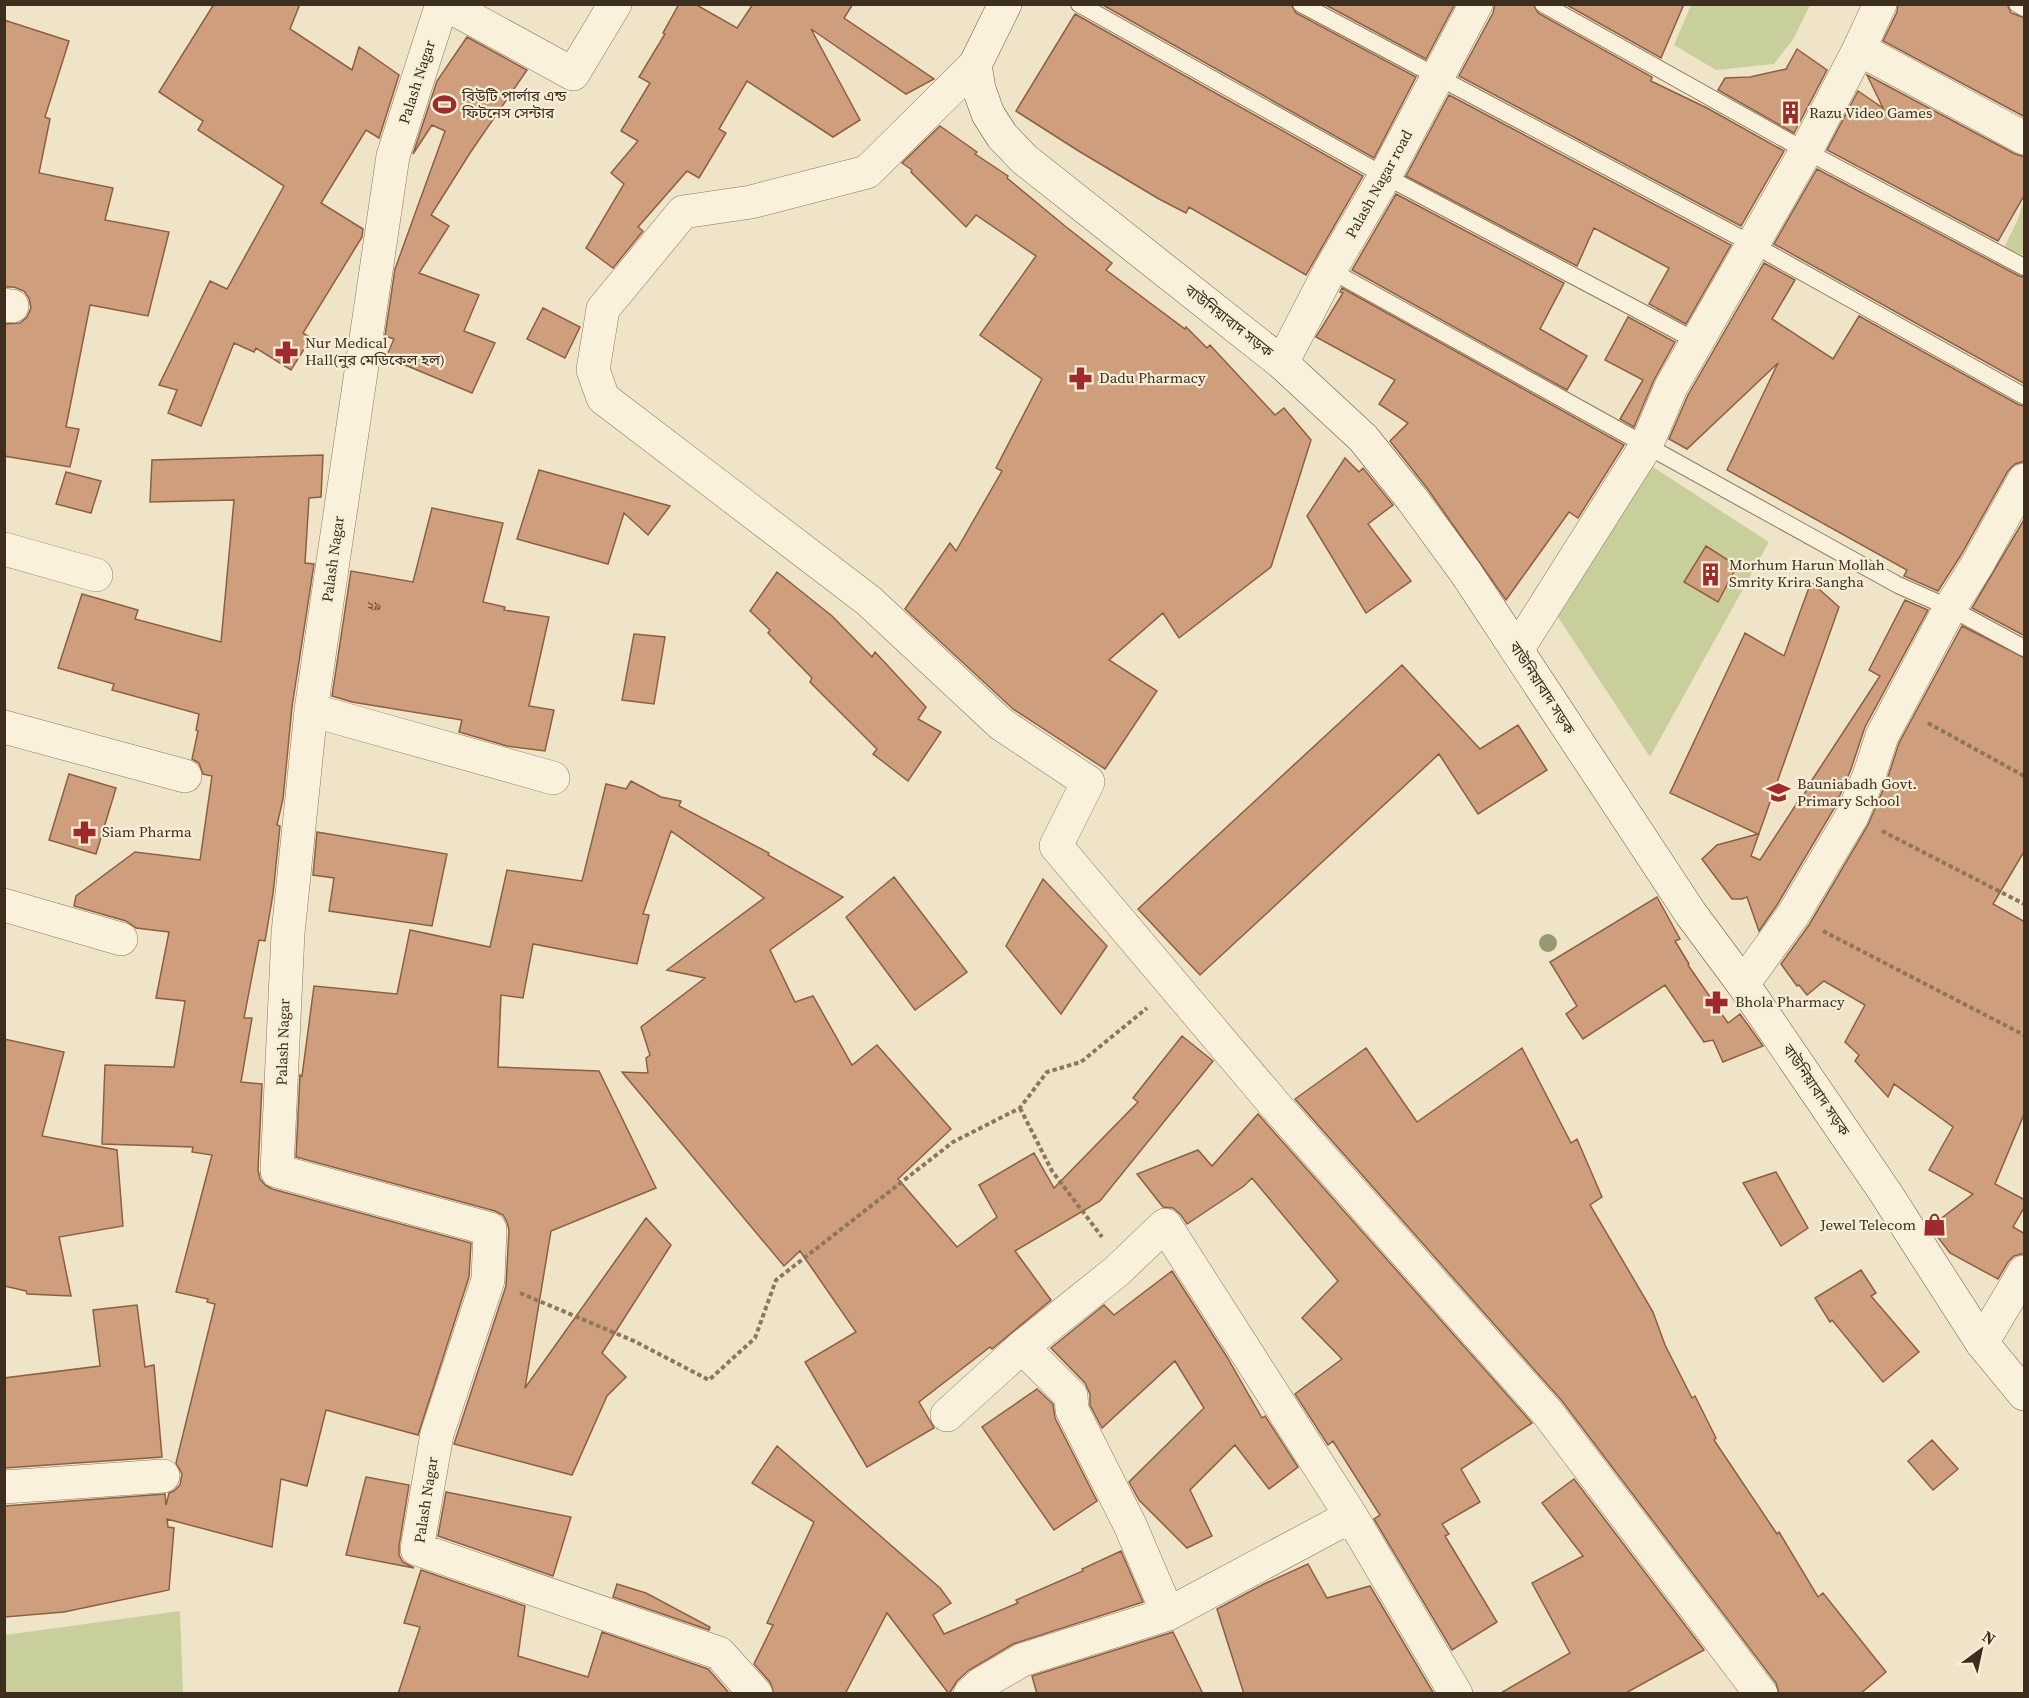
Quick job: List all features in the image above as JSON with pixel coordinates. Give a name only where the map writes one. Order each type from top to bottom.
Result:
[{"type":"street","name":"Palash Nagar","points":[[615,4],[573,74],[443,4],[393,156],[311,710],[288,933],[277,1171],[490,1229],[488,1280],[437,1434],[417,1549],[719,1653],[756,1694]]},
{"type":"street","points":[[1005,4],[975,65],[867,172],[751,202],[683,212],[603,309],[593,370],[603,398],[869,601],[1001,724],[1088,782],[1056,846],[1173,987],[1547,1412],[1759,1693]]},
{"type":"street","name":"Palash Nagar road","points":[[1282,363],[1330,270],[1385,176],[1476,4]]},
{"type":"street","points":[[1517,650],[1646,446],[1671,387],[1806,151],[1880,4]]},
{"type":"street","points":[[1859,49],[2025,138]]},
{"type":"street","name":"বাউনিয়াবাদ সড়ক","points":[[975,65],[988,114],[1002,136],[1024,159],[1282,363],[1370,447],[1412,499],[1460,564],[1691,914],[1743,984],[1885,1192],[1982,1343],[2025,1394]]},
{"type":"street","points":[[1743,984],[1793,915],[1852,816],[1869,776],[1882,736],[1950,608],[2025,480]]},
{"type":"street","points":[[4,549],[96,575]]},
{"type":"street","points":[[311,710],[553,778]]},
{"type":"street","points":[[4,727],[184,776]]},
{"type":"street","points":[[4,906],[121,939]]},
{"type":"street","points":[[947,1415],[1022,1347],[1117,1270],[1165,1225],[1352,1516],[1456,1694]]},
{"type":"street","points":[[1982,1343],[2025,1272]]},
{"type":"street","points":[[1022,1347],[1071,1396],[1072,1410],[1130,1525],[1168,1614]]},
{"type":"street","points":[[4,1487],[163,1476]]},
{"type":"street","points":[[970,1694],[981,1684],[1022,1660],[1168,1614],[1352,1516]]},
{"type":"lane","points":[[1079,4],[1385,176],[1698,342]]},
{"type":"lane","points":[[1301,4],[1752,244],[2025,396]]},
{"type":"lane","points":[[1543,4],[1806,151],[2025,267]]},
{"type":"lane","points":[[2017,4],[2025,8]]},
{"type":"lane","points":[[1330,270],[1898,585],[1950,608],[2025,648]]},
{"type":"path","points":[[1898,706],[2025,776]]},
{"type":"path","points":[[1852,816],[2025,904]]},
{"type":"path","points":[[1793,915],[2025,1035]]},
{"type":"path","points":[[488,1280],[634,1341],[709,1380],[755,1338],[776,1280],[953,1142],[1020,1108],[1047,1072],[1081,1062],[1173,987]]},
{"type":"path","points":[[1020,1108],[1052,1171],[1098,1230],[1117,1270]]},
{"type":"green space","points":[[1691,4],[1810,5],[1794,38],[1774,64],[1716,70],[1674,45]]},
{"type":"green space","points":[[2024,200],[2024,255],[2004,248]]},
{"type":"green space","points":[[1645,462],[1769,542],[1650,757],[1548,602]]},
{"type":"green space","points":[[180,1611],[183,1693],[5,1693],[5,1635]]},
{"type":"building","points":[[214,4],[300,4],[290,29],[352,70],[359,47],[399,75],[379,138],[366,130],[321,203],[363,229],[362,237],[303,333],[311,338],[291,370],[256,348],[254,352],[234,343],[201,426],[168,413],[177,390],[159,385],[210,281],[227,289],[284,186],[198,130],[203,121],[159,92]]},
{"type":"building","points":[[679,4],[695,4],[737,28],[753,4],[853,4],[844,18],[934,79],[906,94],[811,29],[860,120],[833,137],[747,81],[719,129],[726,133],[699,178],[687,171],[638,227],[643,231],[613,268],[586,248],[624,184],[611,173],[638,141],[621,131],[650,83],[639,77],[665,34],[663,33]]},
{"type":"building","points":[[1101,4],[1291,4],[1296,13],[1416,77],[1374,158]]},
{"type":"building","points":[[1324,4],[1455,4],[1426,59]]},
{"type":"building","points":[[1495,4],[1533,4],[1538,13],[1652,77],[1651,81],[1707,108],[1784,151],[1741,226],[1459,76],[1493,13]]},
{"type":"building","points":[[1565,4],[1684,4],[1661,58]]},
{"type":"building","points":[[1898,4],[2007,4],[2011,13],[2025,18],[2025,117],[1883,41],[1897,12]]},
{"type":"building","points":[[1075,14],[1363,176],[1306,275],[1189,207],[1186,213],[1159,199],[1016,111]]},
{"type":"building","points":[[4,20],[69,41],[45,117],[50,119],[39,173],[113,188],[105,220],[169,232],[148,316],[90,305],[66,427],[79,429],[70,467],[4,456],[4,324],[20,323],[27,317],[31,308],[29,298],[24,291],[14,287],[4,287]]},
{"type":"building","points":[[467,37],[527,70],[431,215],[449,226],[419,273],[479,295],[464,331],[495,343],[472,393],[386,357],[394,339],[385,336],[395,269],[445,131],[432,125],[413,154],[437,81]]},
{"type":"building","points":[[1797,49],[1827,70],[1794,133],[1718,90],[1725,78],[1750,77],[1786,69]]},
{"type":"building","points":[[1867,75],[2015,154],[2025,157],[2025,194],[1998,241],[1827,150],[1858,91],[1883,108]]},
{"type":"building","points":[[1449,95],[1731,245],[1686,324],[1649,304],[1669,268],[1594,228],[1577,266],[1406,176]]},
{"type":"building","points":[[940,126],[977,152],[975,154],[1008,176],[1007,178],[1112,263],[1106,270],[1185,329],[1186,327],[1207,348],[1210,345],[1275,415],[1284,408],[1311,440],[1271,567],[1179,638],[1163,613],[1109,660],[1157,691],[1105,769],[1013,709],[905,609],[950,543],[956,551],[1002,471],[996,468],[1042,379],[980,335],[1036,256],[976,215],[966,227],[911,172],[912,170],[902,163]]},
{"type":"building","points":[[1817,169],[2019,276],[2025,277],[2025,384],[1774,244]]},
{"type":"building","points":[[1396,194],[1564,283],[1540,329],[1587,356],[1567,390],[1352,270]]},
{"type":"building","points":[[1764,263],[1795,280],[1772,319],[1833,359],[1859,316],[2019,405],[2025,406],[2025,461],[2015,464],[2008,471],[1938,591],[1904,576],[1907,570],[1727,470],[1778,363],[1687,449],[1669,439],[1688,395]]},
{"type":"building","points":[[1342,288],[1624,445],[1578,518],[1569,512],[1506,600],[1427,488],[1390,441],[1408,423],[1379,404],[1395,380],[1316,337],[1343,293],[1340,292]]},
{"type":"building","points":[[543,308],[580,327],[565,358],[527,339]]},
{"type":"building","points":[[1628,317],[1675,342],[1654,380],[1634,427],[1620,419],[1643,380],[1605,360]]},
{"type":"building","points":[[323,455],[321,497],[309,498],[305,563],[314,564],[292,707],[283,799],[277,825],[280,826],[273,894],[265,941],[259,940],[244,1018],[252,1018],[241,1082],[262,1084],[258,1170],[260,1179],[265,1185],[272,1189],[471,1243],[469,1277],[418,1435],[326,1410],[307,1486],[281,1479],[272,1547],[167,1519],[168,1527],[174,1528],[169,1590],[64,1612],[5,1617],[5,1506],[165,1494],[166,1505],[169,1493],[180,1485],[182,1474],[176,1463],[215,1304],[207,1302],[208,1299],[176,1292],[212,1155],[192,1152],[193,1147],[102,1144],[105,1065],[174,1067],[185,1001],[156,998],[169,932],[136,928],[126,921],[74,906],[76,896],[135,852],[200,860],[212,776],[203,774],[199,763],[192,759],[199,714],[112,690],[114,684],[58,668],[82,594],[138,610],[135,619],[221,642],[234,500],[150,502],[152,460]]},
{"type":"building","points":[[1345,458],[1359,472],[1363,468],[1393,505],[1368,524],[1411,581],[1366,613],[1307,516]]},
{"type":"building","points":[[539,470],[670,506],[648,535],[624,513],[608,564],[517,539]]},
{"type":"building","points":[[66,472],[101,481],[91,513],[56,504]]},
{"type":"building","points":[[432,508],[503,523],[483,602],[505,607],[504,610],[549,617],[529,706],[554,710],[545,751],[507,746],[459,732],[462,720],[352,702],[332,696],[351,571],[413,582]]},
{"type":"building","points":[[2025,518],[2025,636],[1972,608]]},
{"type":"building","name":"Morhum Harun Mollah Smrity Krira Sangha","points":[[1706,546],[1737,566],[1718,602],[1684,582]]},
{"type":"building","points":[[777,572],[832,616],[872,657],[875,652],[926,707],[918,719],[941,732],[908,781],[873,754],[877,749],[810,682],[812,678],[750,611]]},
{"type":"building","points":[[1811,582],[1839,607],[1751,856],[1760,860],[1797,803],[1799,804],[1812,780],[1880,676],[1869,670],[1905,600],[1928,610],[1865,727],[1835,807],[1759,931],[1747,897],[1732,899],[1702,859],[1717,845],[1758,834],[1670,793],[1745,633],[1784,656]]},
{"type":"building","points":[[1962,626],[2025,658],[2025,850],[1993,904],[2025,922],[2025,1112],[1995,1184],[2025,1200],[2025,1206],[2013,1227],[2025,1234],[2025,1253],[2014,1256],[1998,1279],[1950,1253],[1930,1227],[1973,1194],[1929,1170],[1953,1127],[1894,1084],[1888,1097],[1855,1061],[1859,1055],[1845,1042],[1865,1005],[1824,981],[1807,995],[1799,985],[1797,986],[1781,964],[1809,925],[1868,825],[1886,783],[1899,743]]},
{"type":"building","points":[[634,634],[665,637],[654,704],[622,700]]},
{"type":"building","points":[[1402,665],[1480,749],[1518,725],[1547,770],[1478,814],[1439,754],[1200,975],[1138,909]]},
{"type":"building","points":[[69,774],[116,788],[96,854],[49,840]]},
{"type":"building","points":[[631,781],[661,797],[681,801],[679,806],[769,853],[768,855],[843,897],[770,950],[795,1002],[813,996],[852,1065],[877,1045],[951,1129],[898,1179],[957,1247],[997,1217],[979,1185],[1034,1153],[1054,1188],[1138,1102],[1133,1098],[1182,1036],[1213,1061],[1100,1201],[1015,1251],[1051,1300],[992,1349],[990,1347],[919,1402],[934,1428],[867,1467],[805,1362],[856,1332],[800,1251],[784,1266],[622,1072],[648,1073],[646,1058],[650,1055],[641,1027],[705,978],[667,970],[764,898],[671,831],[643,914],[649,915],[637,964],[533,944],[523,998],[501,995],[498,1067],[599,1071],[656,1188],[551,1231],[525,1388],[646,1218],[671,1245],[602,1353],[626,1377],[607,1396],[572,1475],[454,1444],[506,1286],[509,1230],[503,1215],[296,1157],[300,1075],[302,1076],[314,986],[397,994],[410,930],[490,947],[507,870],[582,881],[606,784],[626,789]]},
{"type":"building","points":[[317,832],[447,854],[432,926],[329,911],[334,878],[313,875]]},
{"type":"building","points":[[894,877],[967,972],[915,1010],[846,917]]},
{"type":"building","points":[[1043,879],[1107,946],[1061,1014],[1006,946]]},
{"type":"building","points":[[1657,897],[1680,939],[1675,941],[1688,965],[1728,1023],[1740,1014],[1763,1046],[1723,1062],[1713,1040],[1704,1042],[1665,985],[1583,1039],[1566,1014],[1577,1006],[1550,962]]},
{"type":"building","points":[[4,1039],[64,1052],[42,1136],[117,1150],[123,1226],[59,1237],[71,1296],[27,1294],[26,1291],[4,1286]]},
{"type":"building","points":[[1366,1048],[1417,1122],[1522,1048],[1571,1143],[1577,1139],[1602,1197],[1590,1205],[1653,1312],[1665,1345],[1692,1398],[1695,1396],[1716,1438],[1714,1440],[1777,1534],[1779,1532],[1818,1597],[1823,1593],[1886,1672],[1860,1694],[1779,1694],[1776,1683],[1562,1401],[1295,1099]]},
{"type":"building","points":[[1258,1114],[1532,1423],[1461,1469],[1480,1502],[1442,1524],[1449,1534],[1445,1536],[1497,1622],[1452,1650],[1374,1519],[1380,1515],[1333,1441],[1328,1445],[1295,1394],[1342,1359],[1302,1318],[1338,1281],[1252,1178],[1244,1186],[1187,1224],[1173,1208],[1163,1207],[1137,1174],[1198,1150],[1212,1166]]},
{"type":"building","points":[[1776,1172],[1808,1228],[1781,1246],[1743,1183]]},
{"type":"building","points":[[1861,1270],[1876,1293],[1871,1296],[1919,1352],[1883,1382],[1832,1320],[1830,1322],[1815,1298]]},
{"type":"building","points":[[1172,1271],[1227,1357],[1262,1418],[1265,1416],[1298,1467],[1269,1489],[1235,1445],[1190,1490],[1212,1536],[1187,1548],[1139,1500],[1129,1482],[1204,1408],[1175,1361],[1102,1428],[1090,1405],[1090,1394],[1085,1383],[1051,1348],[1104,1305],[1114,1315]]},
{"type":"building","points":[[137,1305],[145,1367],[154,1365],[162,1457],[5,1468],[4,1378],[100,1366],[93,1310]]},
{"type":"building","points":[[1037,1389],[1053,1404],[1055,1418],[1097,1501],[1054,1530],[982,1427]]},
{"type":"building","points":[[1932,1440],[1958,1469],[1933,1490],[1908,1461]]},
{"type":"building","points":[[777,1446],[940,1588],[951,1603],[933,1615],[944,1634],[1018,1603],[1016,1600],[1083,1571],[1082,1569],[1121,1551],[1143,1602],[1013,1644],[969,1670],[957,1681],[949,1694],[887,1613],[845,1694],[774,1694],[770,1682],[754,1664],[773,1625],[767,1623],[814,1522],[752,1483]]},
{"type":"building","points":[[366,1477],[409,1485],[399,1555],[403,1562],[414,1568],[346,1555]]},
{"type":"building","points":[[1574,1479],[1704,1650],[1624,1694],[1499,1694],[1570,1653],[1532,1583],[1583,1556],[1542,1503]]},
{"type":"building","points":[[446,1492],[571,1517],[553,1576],[438,1536]]},
{"type":"building","points":[[1308,1564],[1327,1598],[1370,1586],[1434,1694],[1244,1694],[1217,1609]]},
{"type":"building","points":[[421,1570],[525,1606],[518,1656],[588,1677],[602,1632],[708,1669],[730,1694],[398,1694],[420,1627],[404,1623]]},
{"type":"building","points":[[617,1584],[646,1593],[710,1627],[709,1630],[613,1597]]},
{"type":"building","points":[[1173,1632],[1203,1694],[1037,1694],[1032,1676]]},
{"type":"place","name":"বিউটি পার্লার এন্ড ফিটনেস সেন্টার","points":[[444,105]]},
{"type":"place","name":"Razu Video Games","points":[[1791,113]]},
{"type":"place","name":"Nur Medical Hall(নুর মেডিকেল হল)","points":[[287,352]]},
{"type":"place","name":"Dadu Pharmacy","points":[[1081,378]]},
{"type":"place","name":"Morhum Harun Mollah Smrity Krira Sangha","points":[[1711,574]]},
{"type":"place","name":"Bauniabadh Govt. Primary School","points":[[1779,793]]},
{"type":"place","name":"Siam Pharma","points":[[84,832]]},
{"type":"place","name":"Bhola Pharmacy","points":[[1717,1002]]},
{"type":"place","name":"Jewel Telecom","points":[[1934,1225]]}]
